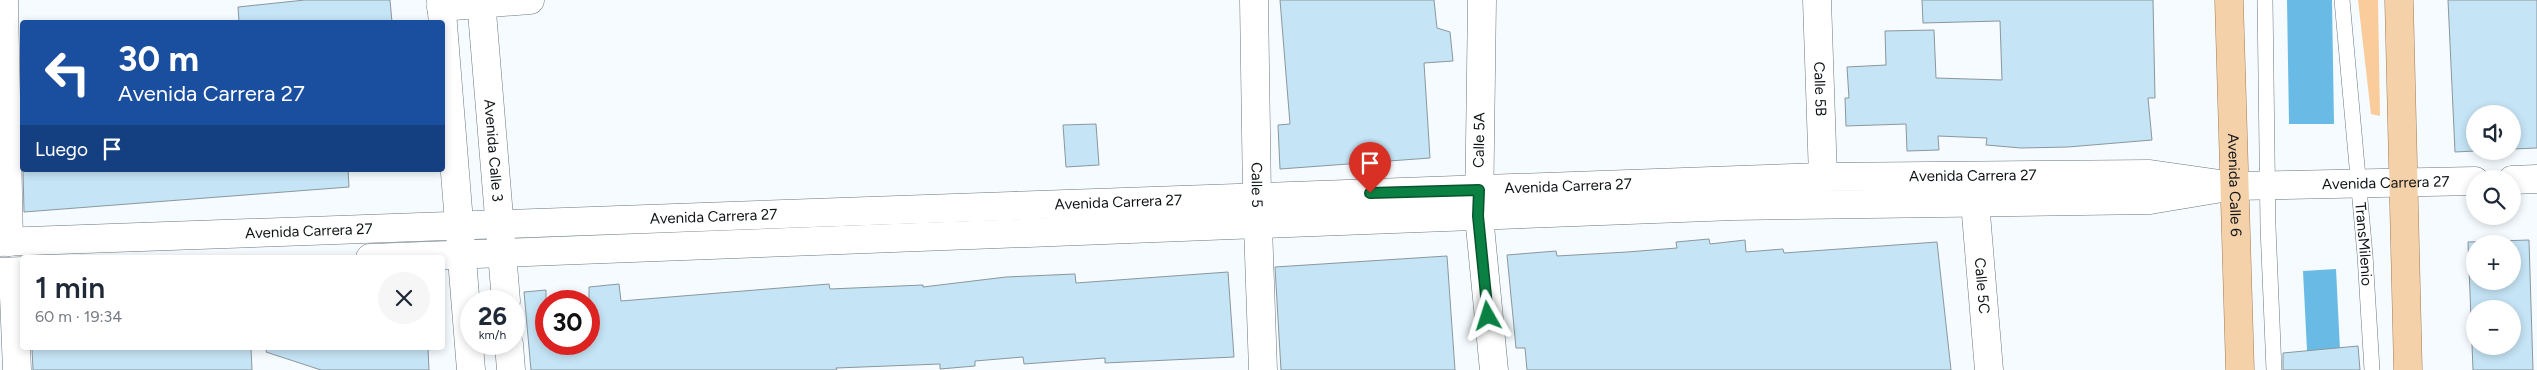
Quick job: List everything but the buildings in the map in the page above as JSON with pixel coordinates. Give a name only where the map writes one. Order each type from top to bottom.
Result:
[{"type":"main road","points":[[4,0],[5,242]]},
{"type":"main road","points":[[442,20],[441,4],[530,0]]},
{"type":"main road","name":"Calle 5","points":[[1254,0],[1263,370]]},
{"type":"main road","name":"Calle 5A","points":[[1482,0],[1478,159],[1479,203],[1494,370]]},
{"type":"main road","name":"Calle 5B","points":[[1817,0],[1823,177]]},
{"type":"main road","name":"Avenida Calle 6","points":[[2229,0],[2240,370]]},
{"type":"main road","points":[[2399,0],[2408,370]]},
{"type":"main road","name":"Avenida Calle 3","points":[[481,2],[505,290]]},
{"type":"main road","points":[[445,53],[471,370]]},
{"type":"main road","name":"Avenida Carrera 27","points":[[1479,203],[1823,177],[2150,174],[2234,186]]},
{"type":"main road","points":[[2521,180],[2537,179]]},
{"type":"main road","name":"Avenida Carrera 27","points":[[5,242],[459,225],[1258,210],[1479,203],[1734,206],[2150,200],[2234,186],[2466,180]]},
{"type":"main road","name":"Calle 5C","points":[[1975,202],[1989,370]]},
{"type":"main road","name":"Avenida Carrera 27","points":[[439,255],[1258,210]]},
{"type":"main road","points":[[12,271],[17,370]]},
{"type":"main road","points":[[510,355],[511,370]]},
{"type":"lane","points":[[2265,0],[2267,185],[2274,370]]},
{"type":"lane","name":"TransMilenio","points":[[2342,0],[2351,118],[2365,254],[2372,370]]},
{"type":"shaded area","points":[[2358,0],[2378,0],[2380,116],[2371,114]]},
{"type":"water","points":[[2287,0],[2332,0],[2334,124],[2289,124]]},
{"type":"water","points":[[2336,269],[2341,370],[2308,370],[2303,271]]},
{"type":"route","points":[[1370,193],[1479,190],[1478,216],[1488,316]]}]
